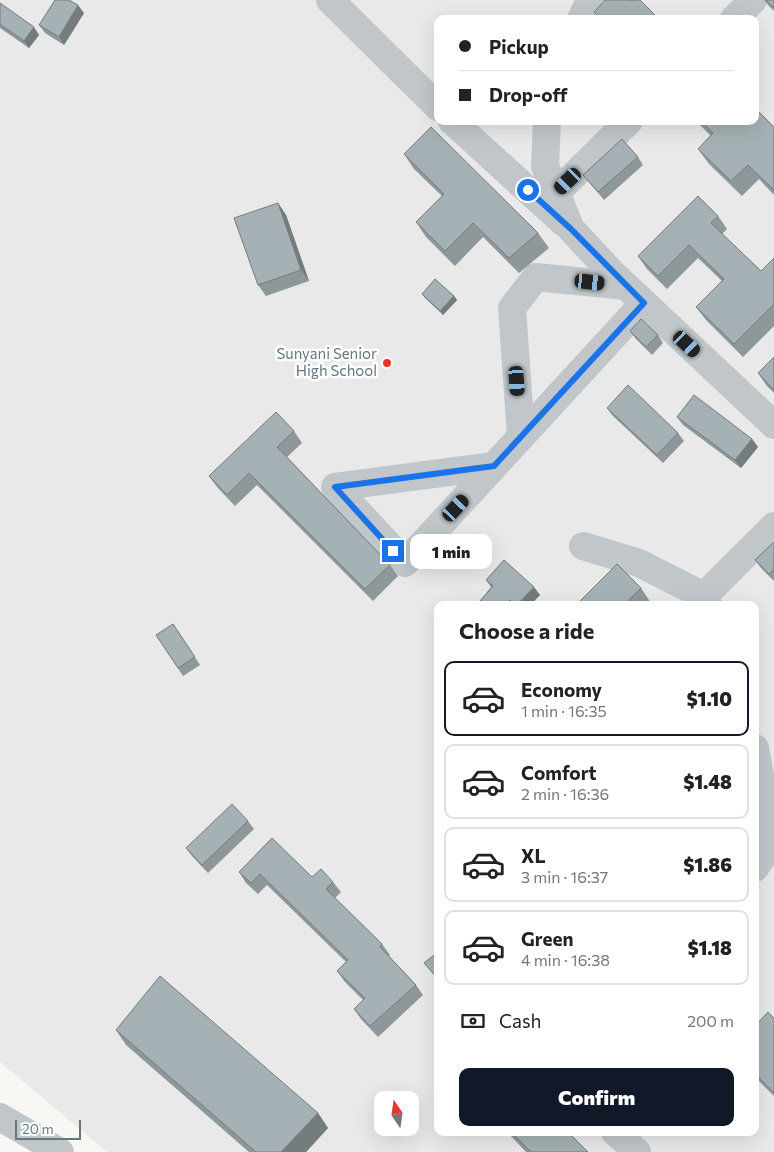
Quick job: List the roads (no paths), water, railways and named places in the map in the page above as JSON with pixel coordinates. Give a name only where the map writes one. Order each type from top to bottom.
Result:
[{"type":"street","points":[[330,0],[434,102]]},
{"type":"street","points":[[583,15],[590,0]]},
{"type":"street","points":[[738,15],[753,0]]},
{"type":"street","points":[[456,125],[571,229],[635,294],[774,425]]},
{"type":"street","points":[[547,125],[545,166],[571,229]]},
{"type":"street","points":[[556,193],[625,125]]},
{"type":"street","points":[[521,436],[512,308],[536,277],[635,294]]},
{"type":"street","points":[[494,466],[335,487],[405,564],[494,466],[521,436],[635,294]]},
{"type":"street","points":[[583,546],[639,563],[706,600],[774,526]]},
{"type":"street","points":[[759,768],[774,841],[759,862]]},
{"type":"street","points":[[0,1117],[60,1152]]},
{"type":"street","points":[[619,1136],[636,1152]]},
{"type":"place","name":"Sunyani Senior High School","points":[[387,363]]}]
